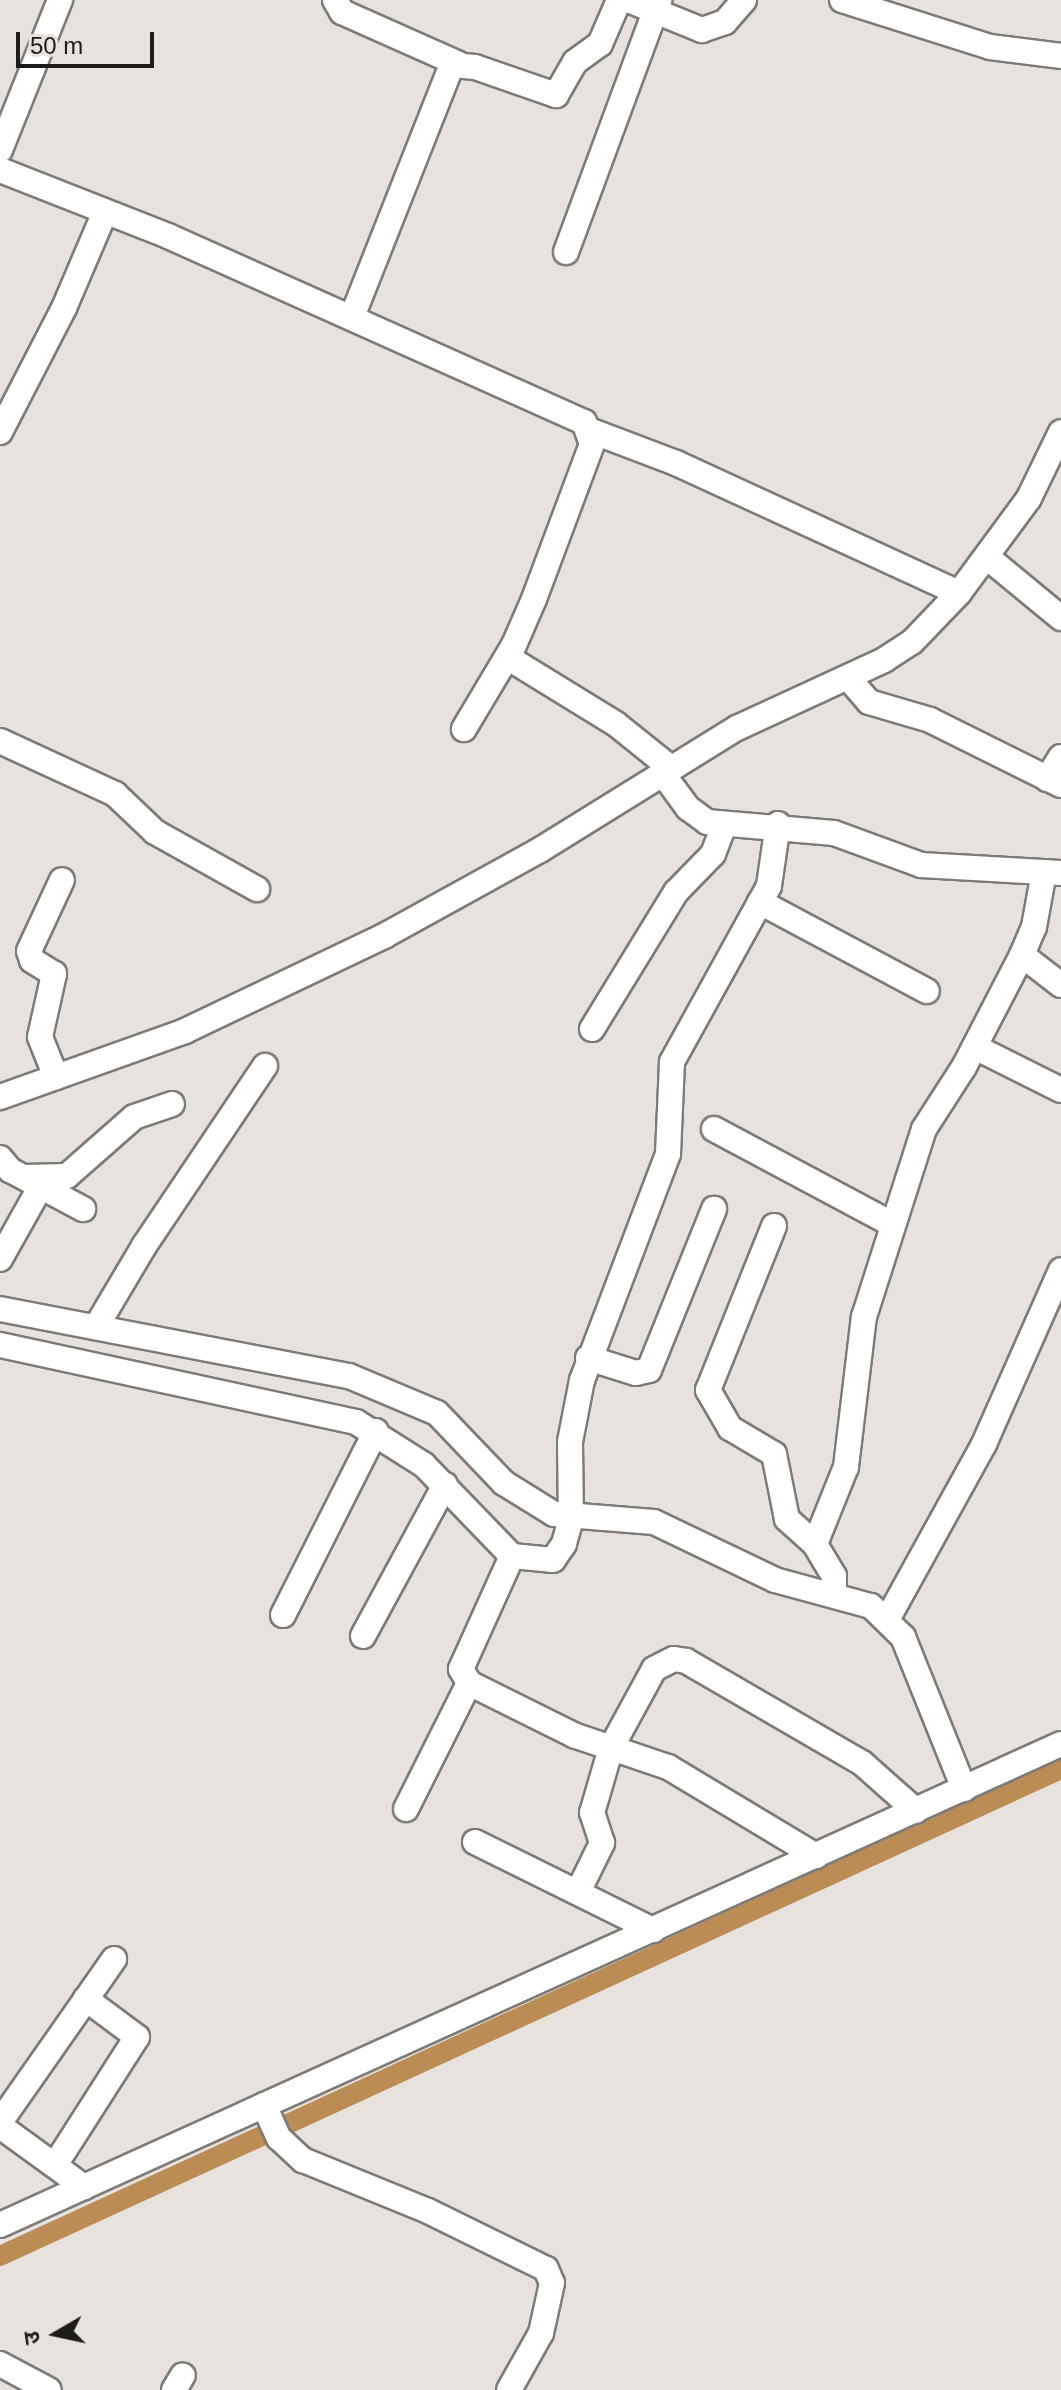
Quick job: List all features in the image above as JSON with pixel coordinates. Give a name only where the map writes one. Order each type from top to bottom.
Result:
[{"type":"street","points":[[0,150],[60,0]]},
{"type":"street","points":[[335,0],[342,12],[459,64],[556,95],[575,62],[600,44],[619,0]]},
{"type":"street","points":[[628,0],[657,6],[702,30],[725,22],[744,0]]},
{"type":"street","points":[[842,0],[990,47],[1061,56]]},
{"type":"street","points":[[566,252],[657,6]]},
{"type":"street","points":[[352,317],[448,69],[459,64]]},
{"type":"street","points":[[0,170],[104,214],[168,236],[352,317],[577,419],[589,430],[689,468],[959,593]]},
{"type":"street","points":[[0,432],[64,308],[104,214]]},
{"type":"street","points":[[464,729],[507,657],[592,444],[589,430]]},
{"type":"street","points":[[0,1097],[185,1031],[384,936],[737,728],[849,679],[912,642],[959,593],[1054,469],[1061,432]]},
{"type":"street","points":[[987,557],[1061,618]]},
{"type":"street","points":[[507,657],[616,724],[667,771],[688,808],[707,822],[724,825],[778,824],[834,833],[921,865],[1052,873],[1022,955],[975,1047],[924,1129],[864,1317],[846,1467],[815,1544]]},
{"type":"street","points":[[849,679],[869,702],[920,715],[1054,782],[1061,757]]},
{"type":"street","points":[[0,741],[115,794],[155,832],[257,889]]},
{"type":"street","points":[[0,1345],[232,1392],[376,1431],[445,1485],[512,1556],[553,1560],[568,1530],[570,1442],[588,1358],[647,1219],[668,1154],[672,1062],[760,902],[775,868],[778,824]]},
{"type":"street","points":[[592,1029],[665,908],[713,854],[724,825]]},
{"type":"street","points":[[56,1077],[40,1037],[54,974],[32,960],[29,951],[62,880]]},
{"type":"street","points":[[760,902],[927,991]]},
{"type":"street","points":[[1022,955],[1061,985]]},
{"type":"street","points":[[975,1047],[1061,1090]]},
{"type":"street","points":[[96,1327],[152,1232],[265,1066]]},
{"type":"street","points":[[32,1182],[67,1176],[134,1117],[172,1104]]},
{"type":"street","points":[[714,1129],[892,1224]]},
{"type":"street","points":[[0,1158],[32,1182],[83,1209]]},
{"type":"street","points":[[0,1259],[32,1182]]},
{"type":"street","points":[[588,1358],[636,1373],[649,1370],[714,1209]]},
{"type":"street","points":[[774,1226],[708,1390],[730,1428],[774,1454],[787,1519],[815,1544],[834,1576],[834,1594]]},
{"type":"street","points":[[888,1618],[984,1444],[1061,1270]]},
{"type":"street","points":[[0,1309],[349,1376],[407,1398],[459,1432],[523,1498],[568,1530],[654,1522],[775,1580],[871,1606],[888,1618],[903,1637],[964,1789]]},
{"type":"street","points":[[283,1615],[376,1431]]},
{"type":"street","points":[[363,1636],[445,1485]]},
{"type":"street","points":[[512,1556],[465,1657],[461,1669],[469,1683],[611,1748],[668,1767],[816,1856]]},
{"type":"street","points":[[578,1892],[602,1843],[592,1813],[611,1748],[654,1669],[674,1659],[686,1661],[862,1763],[916,1811]]},
{"type":"street","points":[[406,1809],[469,1683]]},
{"type":"street","points":[[0,2225],[265,2110],[1061,1744]]},
{"type":"street","points":[[475,1842],[653,1930]]},
{"type":"street","points":[[84,2187],[0,2124],[114,1959]]},
{"type":"street","points":[[55,2165],[137,2040],[134,2031],[86,1999]]},
{"type":"street","points":[[265,2110],[279,2138],[303,2160],[428,2211],[546,2269],[552,2283],[541,2333],[509,2390]]},
{"type":"street","points":[[0,2364],[49,2390]]},
{"type":"waterway","points":[[0,2256],[1061,1769]]}]
